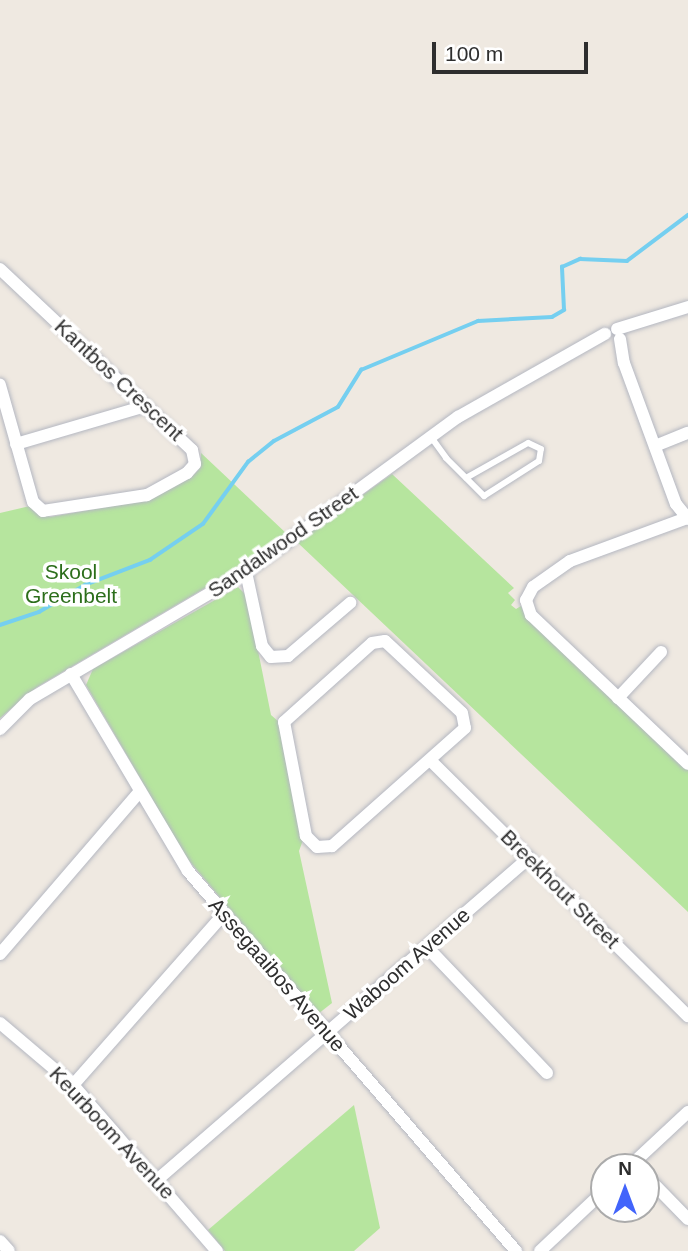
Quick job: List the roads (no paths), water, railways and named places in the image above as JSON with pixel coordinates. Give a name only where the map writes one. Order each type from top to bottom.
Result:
[{"type":"street","name":"Kantbos Crescent","points":[[0,269],[192,450],[195,460],[190,471],[152,493],[43,511],[33,502],[0,385]]},
{"type":"street","name":"Sandalwood Street","points":[[0,729],[23,705],[71,674],[246,572],[469,410],[613,337],[688,307]]},
{"type":"street","points":[[613,337],[676,504],[687,518],[570,561],[527,595],[531,615],[688,764]]},
{"type":"street","points":[[16,444],[146,406]]},
{"type":"street","points":[[655,446],[688,433]]},
{"type":"street","points":[[246,572],[262,646],[275,659],[288,656],[350,603]]},
{"type":"street","points":[[385,642],[464,716],[461,735],[432,762],[332,846],[317,847],[306,836],[284,722],[372,643],[385,642]]},
{"type":"street","points":[[618,698],[662,652]]},
{"type":"street","name":"Assegaaibos Avenue","points":[[71,674],[188,870],[516,1251]]},
{"type":"street","name":"Breekhout Street","points":[[432,762],[688,1016]]},
{"type":"street","points":[[0,954],[140,792]]},
{"type":"street","name":"Waboom Avenue","points":[[157,1180],[529,858]]},
{"type":"street","points":[[73,1085],[224,914]]},
{"type":"street","points":[[427,947],[547,1073]]},
{"type":"street","name":"Keurboom Avenue","points":[[0,1023],[73,1085],[217,1251]]},
{"type":"street","points":[[647,1153],[688,1112]]},
{"type":"street","points":[[660,1190],[688,1219]]},
{"type":"street","points":[[540,1251],[590,1204]]},
{"type":"street","points":[[0,1241],[9,1251]]},
{"type":"lane","points":[[431,437],[466,478],[480,493],[489,495],[539,461],[541,449],[528,443],[466,478]]},
{"type":"waterway","points":[[0,625],[39,612],[85,585],[150,560],[203,524],[248,462],[274,441],[338,407],[361,370],[478,321],[552,317],[564,310],[562,267],[580,259],[627,261],[688,215]]},
{"type":"park label","name":"Skool Greenbelt","points":[[71,584]]}]
